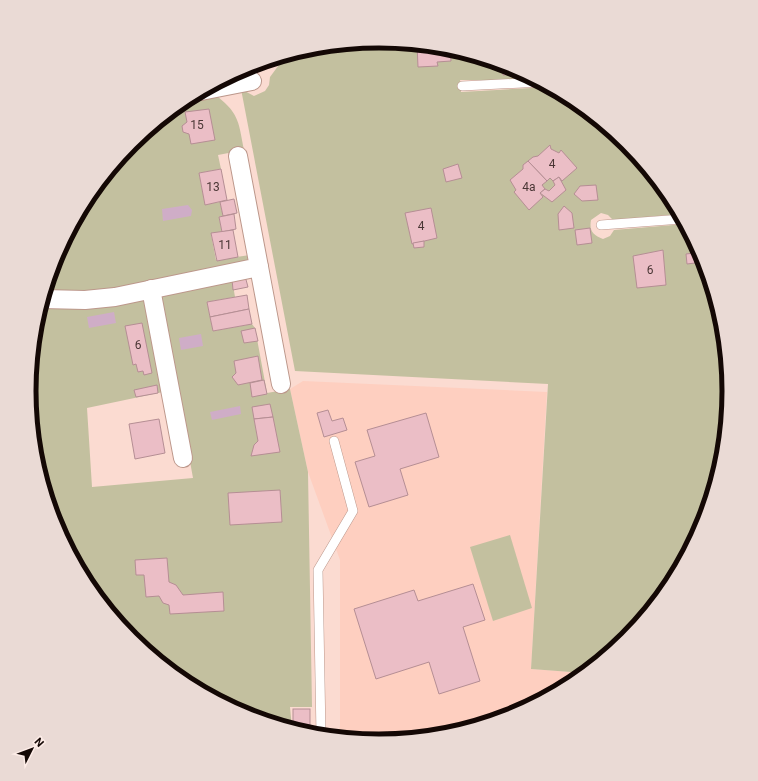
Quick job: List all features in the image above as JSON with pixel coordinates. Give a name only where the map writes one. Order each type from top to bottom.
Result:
[{"type":"street","points":[[218,88],[252,81]]},
{"type":"street","points":[[238,156],[281,384]]},
{"type":"street","points":[[49,299],[85,300],[107,298],[259,267]]},
{"type":"street","points":[[151,289],[183,458]]},
{"type":"lane","points":[[462,86],[530,83]]},
{"type":"lane","points":[[601,225],[676,219]]},
{"type":"lane","points":[[321,729],[318,570],[353,511],[334,441]]},
{"type":"shaded area","points":[[357,48],[401,48],[424,50],[468,59],[503,71],[503,75],[511,74],[524,80],[460,80],[461,92],[540,88],[550,93],[588,118],[622,148],[651,182],[673,215],[613,220],[608,215],[601,213],[591,220],[592,232],[603,239],[610,236],[614,230],[679,225],[687,239],[704,280],[719,346],[722,390],[721,413],[719,435],[710,479],[704,501],[687,542],[664,581],[637,617],[622,633],[575,672],[531,669],[548,384],[295,371],[241,89],[254,96],[265,91],[269,85],[270,77],[281,62],[290,59],[334,50]]},
{"type":"shaded area","points":[[213,93],[233,112],[236,117],[244,150],[218,155],[221,169],[199,173],[205,204],[220,202],[223,216],[219,217],[222,232],[211,234],[216,260],[250,255],[250,259],[244,265],[100,291],[51,292],[62,259],[71,239],[94,200],[121,164],[136,148],[170,118],[205,95]]},
{"type":"shaded area","points":[[188,205],[192,210],[191,216],[163,221],[162,209]]},
{"type":"shaded area","points":[[232,279],[235,297],[207,302],[213,331],[252,324],[255,328],[267,393],[290,389],[308,472],[312,707],[290,707],[291,722],[248,707],[207,688],[170,663],[136,633],[107,599],[82,562],[71,542],[54,501],[39,435],[36,390],[39,346],[46,309],[80,309],[144,299],[163,392],[87,408],[92,487],[193,478],[160,296]]},
{"type":"shaded area","points":[[114,312],[116,323],[89,328],[87,317]]},
{"type":"shaded area","points":[[201,334],[203,346],[181,350],[179,338]]},
{"type":"shaded area","points":[[303,381],[547,392],[531,669],[575,672],[531,698],[468,722],[424,731],[401,733],[379,734],[339,731],[340,560],[308,472],[290,389]]},
{"type":"shaded area","points":[[240,406],[241,414],[212,420],[210,412]]},
{"type":"shaded area","points":[[510,535],[532,608],[493,621],[470,547]]},
{"type":"building","points":[[417,49],[451,55],[451,61],[437,62],[438,66],[418,67]]},
{"type":"building","points":[[503,71],[511,74],[503,75]]},
{"type":"building","points":[[209,109],[215,140],[191,144],[189,134],[183,132],[182,126],[187,122],[185,112]]},
{"type":"building","points":[[550,145],[551,149],[559,153],[561,150],[577,168],[562,181],[559,177],[553,181],[550,178],[547,181],[528,161],[533,157],[538,156]]},
{"type":"building","points":[[528,161],[547,181],[542,185],[545,189],[540,193],[543,197],[529,210],[514,192],[516,190],[510,180],[523,169],[523,165]]},
{"type":"building","points":[[458,164],[462,178],[446,182],[443,169]]},
{"type":"building","points":[[221,169],[227,200],[205,205],[199,173]]},
{"type":"building","points":[[559,177],[566,190],[552,202],[540,193],[545,189],[549,191],[555,185],[553,181]]},
{"type":"building","points":[[596,185],[598,200],[582,201],[574,194],[580,186]]},
{"type":"building","points":[[234,199],[237,213],[223,216],[220,202]]},
{"type":"building","points":[[564,206],[572,213],[574,228],[559,230],[558,214]]},
{"type":"building","points":[[431,208],[437,238],[412,244],[405,213]]},
{"type":"building","points":[[234,214],[236,229],[222,232],[219,217]]},
{"type":"building","points":[[590,228],[592,243],[577,245],[575,230]]},
{"type":"building","points":[[233,230],[238,257],[217,261],[211,233]]},
{"type":"building","points":[[424,241],[424,247],[414,248],[413,243]]},
{"type":"building","points":[[663,250],[666,285],[637,288],[633,256]]},
{"type":"building","points":[[693,253],[695,263],[687,264],[686,254]]},
{"type":"building","points":[[245,276],[248,287],[233,290],[232,279]]},
{"type":"building","points":[[247,295],[249,309],[210,317],[207,302]]},
{"type":"building","points":[[249,309],[252,324],[213,331],[210,317]]},
{"type":"building","points":[[142,323],[152,373],[144,375],[143,371],[138,372],[136,364],[133,365],[125,326]]},
{"type":"building","points":[[255,328],[258,341],[244,343],[241,331]]},
{"type":"building","points":[[258,356],[262,380],[238,385],[232,377],[236,373],[234,361]]},
{"type":"building","points":[[264,380],[267,394],[252,397],[250,383]]},
{"type":"building","points":[[157,385],[158,393],[136,397],[134,390]]},
{"type":"building","points":[[270,404],[273,417],[254,419],[252,407]]},
{"type":"building","points":[[328,410],[332,421],[343,418],[347,430],[324,437],[317,413]]},
{"type":"building","points":[[426,413],[439,457],[400,469],[408,495],[369,507],[355,462],[375,456],[367,430]]},
{"type":"building","points":[[273,417],[280,452],[251,456],[254,445],[258,441],[254,419]]},
{"type":"building","points":[[159,419],[165,453],[135,459],[129,424]]},
{"type":"building","points":[[280,490],[282,522],[230,525],[228,493]]},
{"type":"building","points":[[167,558],[169,582],[176,585],[183,595],[223,592],[224,611],[170,614],[169,605],[163,603],[159,596],[146,597],[144,575],[136,575],[135,560]]},
{"type":"building","points":[[473,584],[485,620],[463,627],[480,681],[439,694],[429,662],[376,679],[354,609],[414,590],[418,601]]},
{"type":"building","points":[[293,709],[310,709],[310,725],[293,723]]}]
